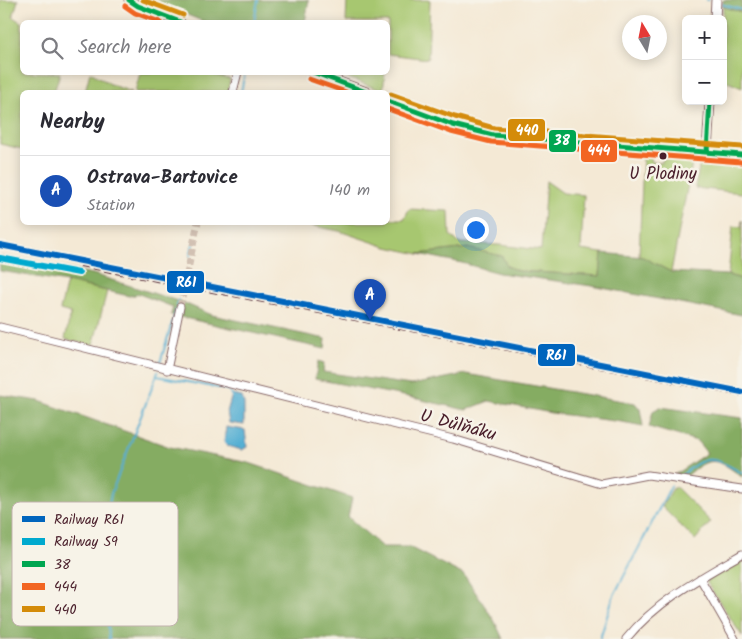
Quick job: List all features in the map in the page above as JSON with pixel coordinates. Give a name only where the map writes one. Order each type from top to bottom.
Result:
[{"type":"street","points":[[129,0],[138,6],[175,20]]},
{"type":"street","points":[[715,15],[716,0]]},
{"type":"street","points":[[234,90],[237,75]]},
{"type":"street","points":[[320,75],[361,90]]},
{"type":"street","points":[[390,102],[472,131],[493,135],[742,155]]},
{"type":"street","points":[[707,152],[710,105]]},
{"type":"street","points":[[167,370],[180,307]]},
{"type":"street","name":"U Důlňáku","points":[[0,327],[167,370],[453,439],[602,484],[648,475],[742,489]]},
{"type":"street","points":[[626,639],[666,601],[700,578],[742,554]]},
{"type":"street","points":[[700,578],[735,639]]},
{"type":"green space","points":[[0,0],[18,0],[13,17],[20,22],[20,75],[59,75],[55,90],[20,90],[20,149],[0,144]]},
{"type":"green space","points":[[149,0],[309,0],[305,20],[200,20]]},
{"type":"green space","points":[[347,0],[430,0],[428,59],[390,54],[390,20],[346,20]]},
{"type":"green space","points":[[723,0],[742,0],[742,12],[723,7]]},
{"type":"green space","points":[[723,7],[742,12],[742,88],[727,82],[727,15],[723,15]]},
{"type":"green space","points":[[89,75],[95,75],[112,85],[126,90],[86,90]]},
{"type":"green space","points":[[139,75],[212,75],[230,79],[228,90],[136,90]]},
{"type":"green space","points":[[385,75],[383,90],[380,90],[343,76]]},
{"type":"green space","points":[[643,157],[651,157],[652,162],[662,163],[662,159],[693,158],[671,272],[639,256]]},
{"type":"green space","points":[[701,158],[742,163],[742,193],[695,188]]},
{"type":"green space","points":[[546,181],[563,193],[584,195],[581,250],[602,253],[600,276],[518,271],[468,248],[419,254],[387,247],[339,231],[309,225],[390,225],[390,219],[404,219],[409,209],[449,211],[450,235],[459,243],[541,250]]},
{"type":"green space","points":[[742,220],[742,279],[728,275],[733,226],[741,227]]},
{"type":"green space","points":[[468,248],[502,256],[507,266],[518,271],[600,276],[602,253],[643,257],[671,272],[728,275],[742,279],[742,315],[592,286],[499,273],[419,254]]},
{"type":"green space","points":[[0,256],[93,274],[184,303],[212,315],[326,339],[325,349],[171,315],[173,307],[139,294],[129,296],[67,282],[0,271]]},
{"type":"green space","points":[[67,282],[107,291],[93,346],[65,339],[71,313],[60,310]]},
{"type":"green space","points":[[318,361],[324,363],[323,372],[411,385],[466,374],[635,403],[640,409],[643,426],[551,413],[489,401],[466,410],[315,379]]},
{"type":"green space","points":[[0,395],[39,401],[170,447],[249,463],[352,498],[348,517],[382,547],[409,547],[464,575],[494,620],[503,639],[0,639]]},
{"type":"green space","points":[[660,407],[742,418],[742,477],[726,466],[714,462],[702,465],[687,476],[674,475],[707,453],[697,441],[649,427],[653,411]]},
{"type":"green space","points":[[676,487],[711,522],[695,540],[662,507],[673,488]]},
{"type":"green space","points":[[742,560],[742,636],[707,583],[708,577]]},
{"type":"water","points":[[232,395],[242,397],[244,403],[244,425],[229,423],[227,412]]},
{"type":"water","points":[[226,427],[245,430],[247,447],[242,450],[227,446],[224,442]]},
{"type":"waterway","points":[[254,20],[258,0]]},
{"type":"waterway","points":[[721,4],[742,10]]},
{"type":"waterway","points":[[241,90],[244,75]]},
{"type":"waterway","points":[[190,256],[193,244]]},
{"type":"waterway","points":[[177,306],[179,300]]},
{"type":"waterway","points":[[160,363],[176,310]]},
{"type":"waterway","points":[[109,502],[158,372]]},
{"type":"waterway","points":[[157,376],[229,390],[232,396]]},
{"type":"waterway","points":[[679,478],[696,464],[709,460],[723,463],[742,473]]},
{"type":"waterway","points":[[600,639],[613,597],[671,486]]},
{"type":"waterway","points":[[108,626],[109,639]]},
{"type":"tunnel","points":[[180,307],[197,225]]},
{"type":"railway","points":[[80,266],[742,396]]},
{"type":"rail line","name":"R61","points":[[0,245],[742,392]]},
{"type":"rail line","name":"S9","points":[[0,258],[79,273]]},
{"type":"transit line","name":"38","points":[[129,0],[138,6],[175,20]]},
{"type":"transit line","name":"440","points":[[143,0],[183,15]]},
{"type":"transit line","name":"444","points":[[125,6],[135,13],[154,20]]},
{"type":"transit line","name":"38","points":[[321,75],[361,90]]},
{"type":"transit line","name":"444","points":[[309,79],[340,90]]},
{"type":"transit line","name":"440","points":[[391,94],[455,117],[494,128],[742,147]]},
{"type":"transit line","name":"38","points":[[390,102],[453,125],[493,135],[742,155]]},
{"type":"transit line","name":"38","points":[[707,152],[710,105]]},
{"type":"transit line","name":"444","points":[[390,110],[451,132],[491,142],[741,162]]},
{"type":"place","name":"U Plodiny","points":[[663,156]]},
{"type":"place","name":"Ostrava-Bartovice","points":[[370,320]]}]
